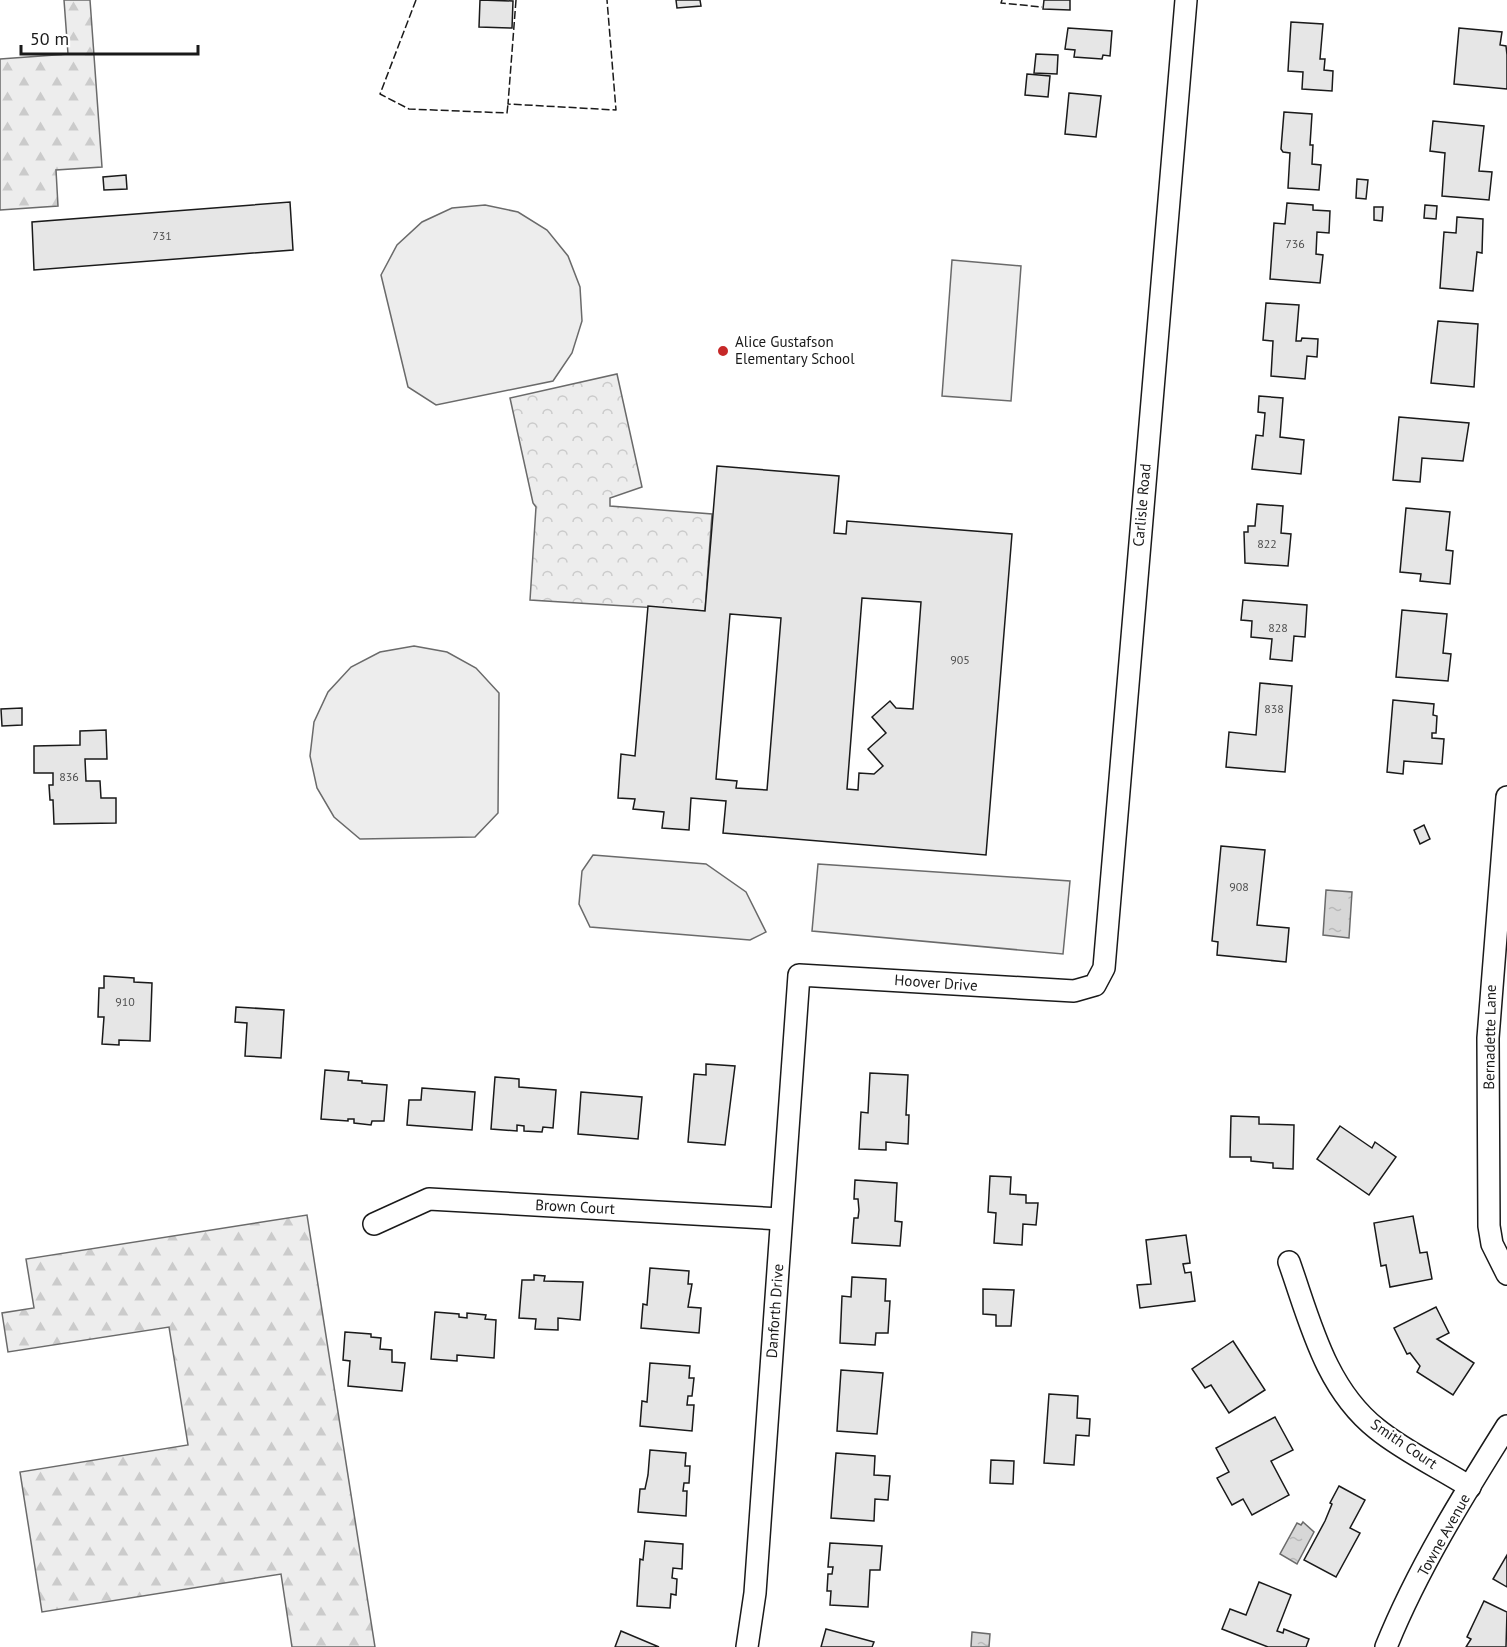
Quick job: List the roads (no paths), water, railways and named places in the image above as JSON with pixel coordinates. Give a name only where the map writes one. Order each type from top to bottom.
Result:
[{"type":"street","name":"Carlisle Road","points":[[1074,991],[1095,985],[1104,968],[1186,0]]},
{"type":"street","name":"Bernadette Lane","points":[[1507,797],[1488,1038],[1489,1226],[1492,1244],[1507,1274]]},
{"type":"street","name":"Hoover Drive","points":[[799,975],[1074,991]]},
{"type":"street","name":"Danforth Drive","points":[[747,1647],[755,1593],[799,975]]},
{"type":"street","name":"Brown Court","points":[[374,1224],[429,1199],[781,1219]]},
{"type":"street","name":"Smith Court","points":[[1289,1262],[1323,1359],[1347,1398],[1377,1429],[1470,1487]]},
{"type":"street","name":"Towne Avenue","points":[[1386,1647],[1397,1621],[1470,1487],[1507,1426]]},
{"type":"water","points":[[1326,890],[1352,892],[1349,938],[1323,935]]},
{"type":"water","points":[[1303,1522],[1314,1532],[1297,1564],[1280,1554],[1297,1523],[1301,1525]]},
{"type":"water","points":[[972,1632],[990,1634],[989,1647],[971,1647]]},
{"type":"place","name":"Alice Gustafson Elementary School","points":[[723,351]]}]
